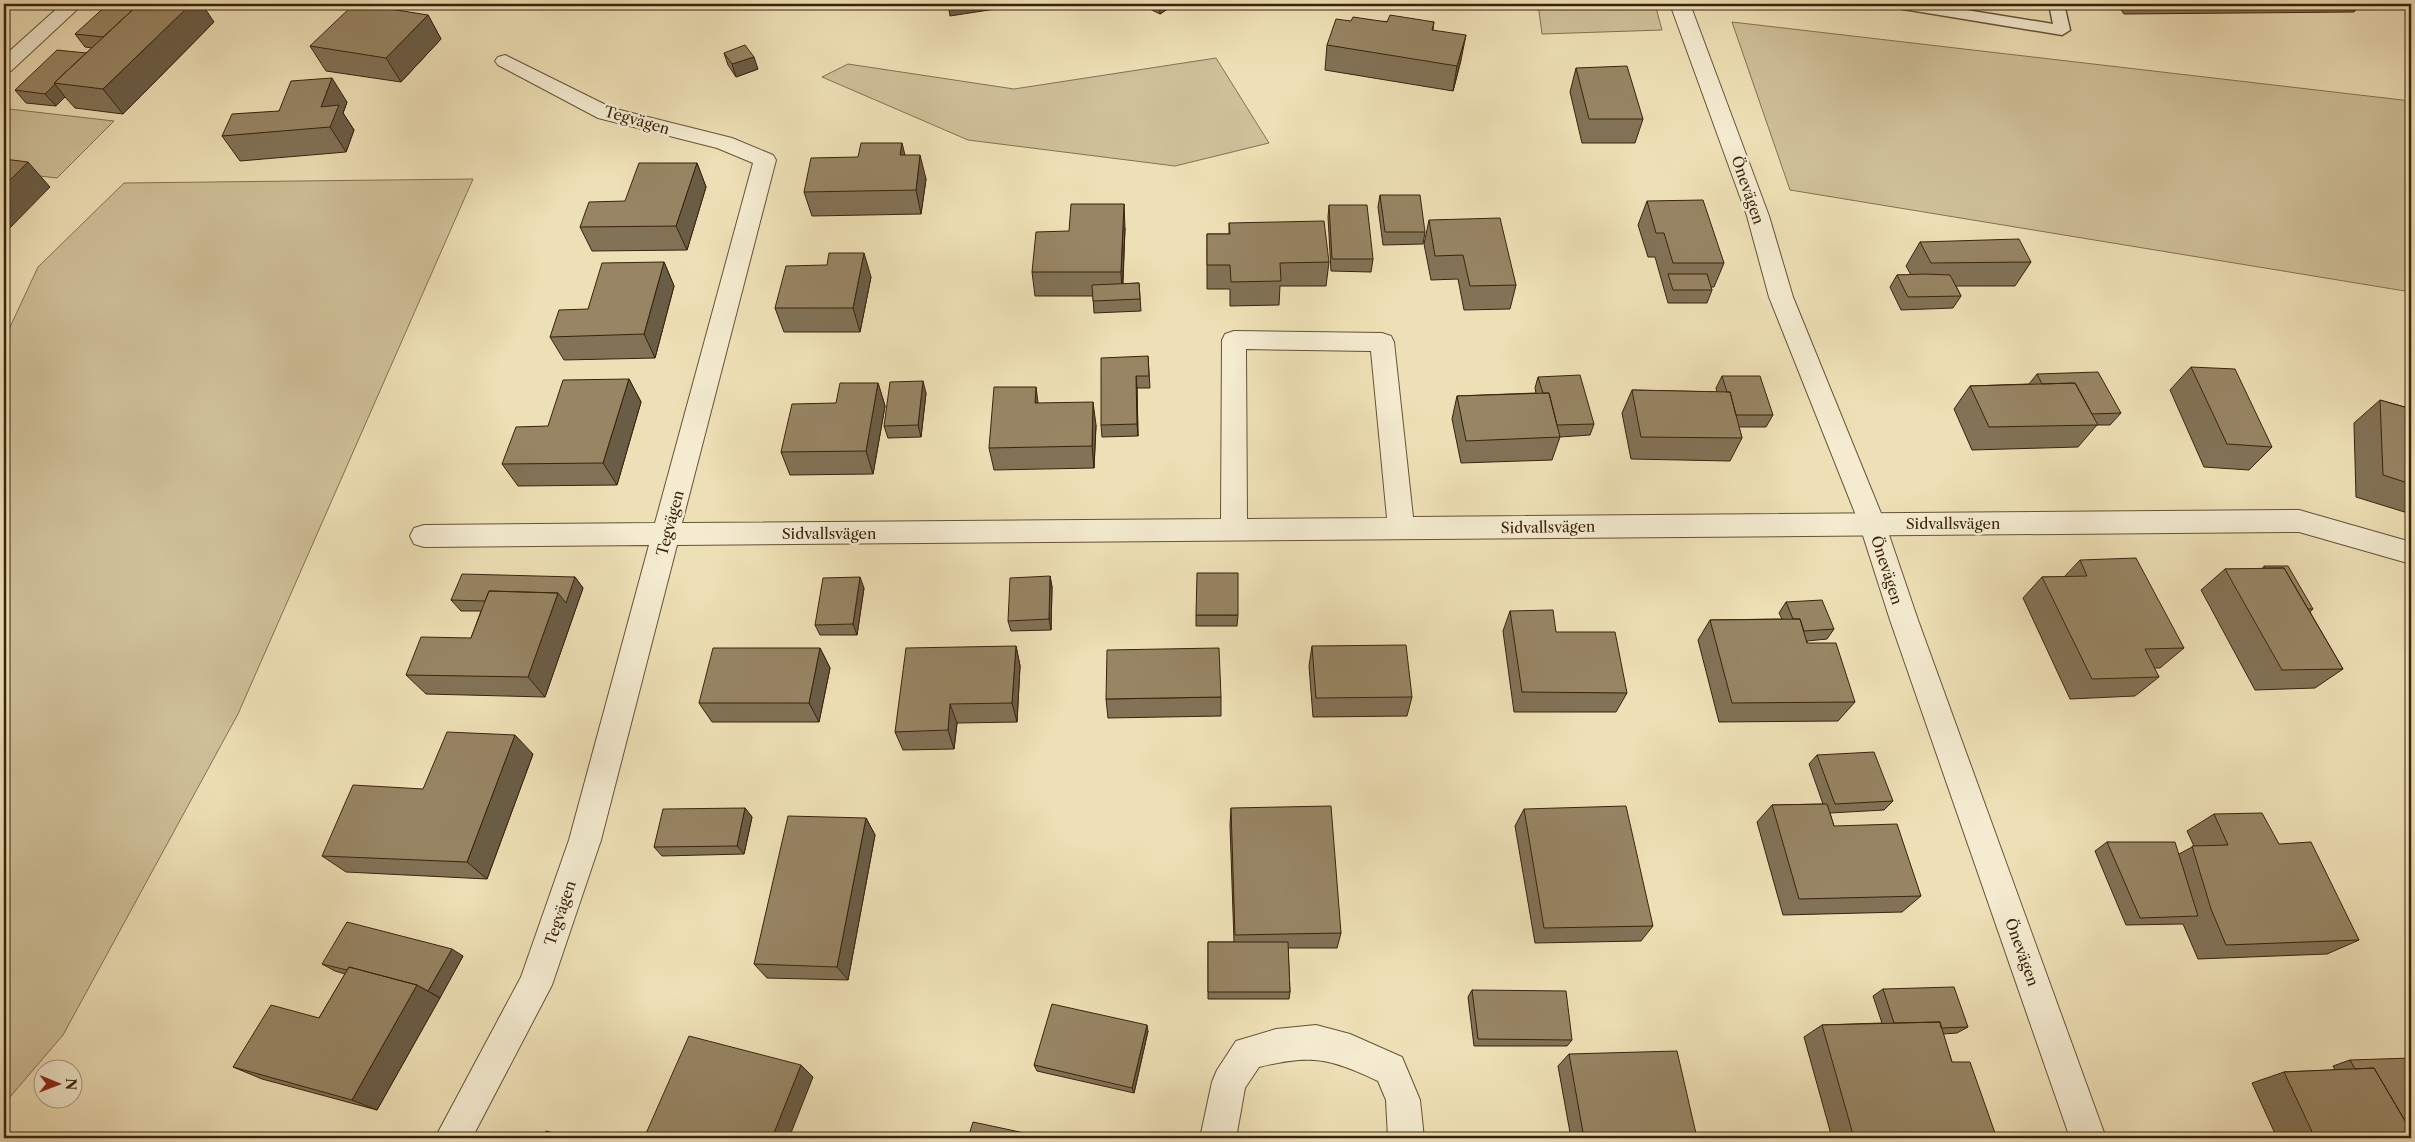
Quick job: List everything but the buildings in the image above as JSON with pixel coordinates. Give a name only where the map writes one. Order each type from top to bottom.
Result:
[{"type":"street","points":[[4,67],[73,4]]},
{"type":"street","name":"Önevägen","points":[[1680,4],[1758,216],[1781,297],[1872,523],[1904,620],[2088,1138]]},
{"type":"street","name":"Tegvägen","points":[[453,1138],[535,985],[585,840],[668,533],[765,160],[724,143],[605,113],[505,61]]},
{"type":"street","points":[[1234,530],[1234,340],[1382,342],[1401,528]]},
{"type":"street","name":"Sidvallsvägen","points":[[424,536],[668,533],[897,534],[1872,523],[2299,521],[2411,553]]},
{"type":"street","points":[[1218,1138],[1229,1082],[1248,1053],[1285,1044],[1323,1043],[1367,1058],[1390,1069],[1403,1100],[1406,1138]]},
{"type":"lane","points":[[1903,4],[2062,30],[2057,4]]},
{"type":"shaded area","points":[[1538,4],[1655,4],[1662,30],[1542,34]]},
{"type":"shaded area","points":[[1732,22],[2411,101],[2411,292],[1790,190]]},
{"type":"shaded area","points":[[1216,58],[1269,143],[1175,166],[968,140],[822,77],[848,64],[1014,89]]},
{"type":"shaded area","points":[[9,109],[114,121],[57,178],[4,172],[4,113]]},
{"type":"shaded area","points":[[473,179],[238,714],[63,1035],[42,1060],[32,1060],[32,1071],[4,1104],[4,340],[38,267],[124,183]]}]
